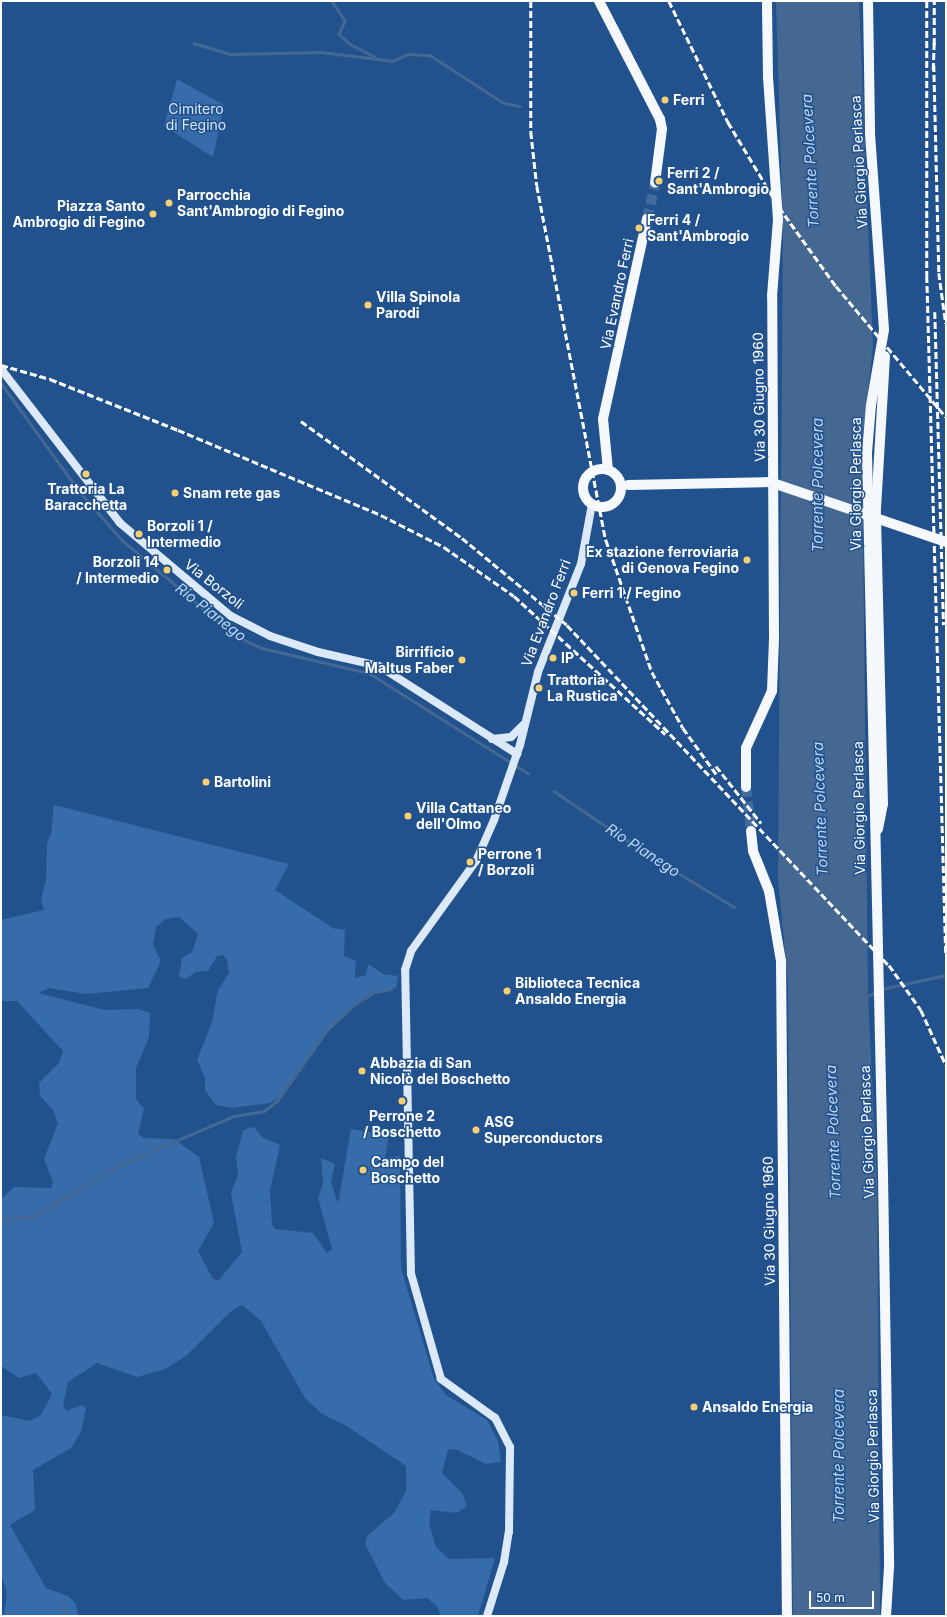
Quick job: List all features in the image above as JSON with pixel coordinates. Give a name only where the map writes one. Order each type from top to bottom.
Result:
[{"type":"main road","points":[[599,1],[660,119],[662,129],[655,182]]},
{"type":"main road","name":"Via 30 Giugno 1960","points":[[746,787],[746,748],[772,691],[774,639],[772,296],[778,220],[768,77],[767,1]]},
{"type":"main road","name":"Via Giorgio Perlasca","points":[[868,1],[870,134],[884,330],[871,405],[867,453],[876,979],[889,1559],[886,1616]]},
{"type":"main road","name":"Via Evandro Ferri","points":[[608,470],[603,418],[647,220]]},
{"type":"main road","points":[[874,848],[882,804],[876,517],[879,413],[884,330]]},
{"type":"main road","name":"Via Borzoli","points":[[1,369],[120,523],[231,616],[270,636],[318,652],[379,666],[489,739],[517,754]]},
{"type":"main road","points":[[624,485],[619,495],[611,505],[592,504],[584,494],[583,482],[590,472],[608,470],[624,485],[770,482],[946,542]]},
{"type":"main road","name":"Via Evandro Ferri","points":[[487,1616],[504,1562],[509,1532],[510,1452],[496,1418],[441,1379],[411,1274],[407,1246],[405,970],[411,951],[476,861],[514,764],[550,637],[581,564],[592,504]]},
{"type":"main road","points":[[489,739],[511,737],[524,725]]},
{"type":"main road","name":"Via 30 Giugno 1960","points":[[751,831],[753,851],[769,890],[781,961],[787,1616]]},
{"type":"green space","name":"Cimitero di Fegino","points":[[177,79],[224,105],[213,157],[164,126]]},
{"type":"green space","points":[[54,805],[289,864],[275,890],[333,928],[345,930],[344,956],[356,961],[355,978],[366,975],[368,964],[383,974],[398,976],[396,988],[370,993],[349,1008],[321,1039],[283,1095],[270,1103],[232,1108],[216,1105],[205,1090],[205,1078],[197,1060],[212,1022],[218,990],[229,973],[227,960],[223,955],[217,956],[208,971],[196,972],[185,979],[179,976],[182,958],[192,952],[198,934],[179,917],[166,919],[156,927],[153,945],[161,961],[148,988],[86,994],[49,988],[38,993],[105,1010],[138,1009],[150,1013],[149,1037],[136,1068],[136,1099],[144,1109],[138,1134],[144,1138],[174,1139],[199,1157],[214,1223],[198,1251],[213,1279],[219,1280],[242,1252],[231,1193],[238,1175],[236,1157],[243,1131],[254,1127],[262,1137],[280,1145],[270,1191],[272,1224],[275,1229],[313,1233],[327,1253],[332,1249],[318,1198],[323,1183],[321,1158],[335,1164],[331,1182],[338,1204],[351,1129],[389,1135],[385,1158],[400,1156],[401,1268],[434,1379],[446,1395],[487,1420],[498,1441],[501,1462],[486,1464],[455,1449],[448,1450],[442,1473],[462,1493],[467,1506],[457,1513],[431,1510],[429,1523],[436,1547],[449,1559],[495,1558],[478,1616],[441,1616],[437,1606],[427,1598],[403,1600],[385,1583],[365,1544],[367,1536],[394,1513],[406,1491],[406,1466],[345,1425],[322,1414],[305,1398],[261,1321],[242,1305],[230,1312],[186,1356],[165,1369],[137,1377],[97,1363],[68,1382],[63,1406],[67,1411],[82,1405],[86,1408],[81,1432],[71,1448],[33,1470],[35,1510],[10,1525],[46,1588],[68,1596],[76,1604],[78,1616],[4,1616],[7,1592],[1,1575],[1,1415],[30,1421],[41,1415],[52,1394],[36,1373],[19,1378],[1,1366],[1,1199],[14,1187],[51,1188],[53,1182],[44,1159],[58,1123],[53,1110],[40,1096],[39,1083],[59,1063],[63,1051],[17,1001],[1,1001],[1,920],[44,910],[41,899],[46,880],[47,843],[51,834]]},
{"type":"water","name":"Torrente Polcevera","points":[[776,1],[859,1],[873,347],[863,434],[863,539],[868,996],[877,1183],[880,1616],[793,1616],[788,982],[778,879],[783,227]]},
{"type":"waterway","points":[[332,1],[345,21],[339,34],[350,44],[374,56]]},
{"type":"waterway","points":[[194,43],[230,54],[321,52],[393,61],[408,54],[430,55],[504,103],[520,106]]},
{"type":"waterway","name":"Rio Pianego","points":[[1,383],[80,492],[122,540],[236,636],[262,648],[369,673],[528,773]]},
{"type":"waterway","name":"Rio Pianego","points":[[554,791],[647,854],[734,907]]},
{"type":"waterway","points":[[882,989],[946,975]]},
{"type":"waterway","points":[[1,1220],[34,1216],[122,1164],[234,1116],[264,1111],[277,1101],[327,1030],[355,1004],[374,992],[391,989]]},
{"type":"waterway","points":[[866,997],[876,992]]},
{"type":"waterway","points":[[63,1603],[66,1616]]},
{"type":"tunnel","points":[[647,219],[655,183]]},
{"type":"tunnel","points":[[746,787],[751,831]]},
{"type":"railway","points":[[531,1],[531,132],[537,186],[606,540],[652,672],[683,728],[717,775]]},
{"type":"railway","points":[[669,1],[728,122],[779,207],[836,286],[946,417]]},
{"type":"railway","points":[[927,1],[927,276],[946,955]]},
{"type":"railway","points":[[934,1],[934,45]]},
{"type":"railway","points":[[933,70],[934,40]]},
{"type":"railway","points":[[934,65],[939,273],[946,324]]},
{"type":"railway","points":[[935,312],[944,625]]},
{"type":"railway","points":[[1,365],[50,379],[178,430],[381,515],[444,547],[514,596],[665,734]]},
{"type":"railway","points":[[301,421],[462,538],[567,625],[889,965],[921,1010],[946,1065]]},
{"type":"railway","points":[[716,766],[761,823]]},
{"type":"place","name":"Ferri","points":[[665,100]]},
{"type":"place","name":"Ferri 2 / Sant'Ambrogio","points":[[659,181]]},
{"type":"place","name":"Parrocchia Sant'Ambrogio di Fegino","points":[[169,203]]},
{"type":"place","name":"Piazza Santo Ambrogio di Fegino","points":[[153,214]]},
{"type":"place","name":"Ferri 4 / Sant'Ambrogio","points":[[639,228]]},
{"type":"place","name":"Villa Spinola Parodi","points":[[368,305]]},
{"type":"place","name":"Trattoria La Baracchetta","points":[[86,474]]},
{"type":"place","name":"Snam rete gas","points":[[175,493]]},
{"type":"place","name":"Borzoli 1 / Intermedio","points":[[139,534]]},
{"type":"place","name":"Ex stazione ferroviaria di Genova Fegino","points":[[747,560]]},
{"type":"place","name":"Borzoli 14 / Intermedio","points":[[167,570]]},
{"type":"place","name":"Ferri 1 / Fegino","points":[[574,593]]},
{"type":"place","name":"IP","points":[[553,658]]},
{"type":"place","name":"Birrificio Maltus Faber","points":[[462,660]]},
{"type":"place","name":"Trattoria La Rustica","points":[[539,688]]},
{"type":"place","name":"Bartolini","points":[[206,782]]},
{"type":"place","name":"Villa Cattaneo dell'Olmo","points":[[408,816]]},
{"type":"place","name":"Perrone 1 / Borzoli","points":[[470,862]]},
{"type":"place","name":"Biblioteca Tecnica Ansaldo Energia","points":[[507,991]]},
{"type":"place","name":"Abbazia di San Nicolò del Boschetto","points":[[362,1071]]},
{"type":"place","name":"Perrone 2 / Boschetto","points":[[402,1101]]},
{"type":"place","name":"ASG Superconductors","points":[[476,1130]]},
{"type":"place","name":"Campo del Boschetto","points":[[363,1170]]},
{"type":"place","name":"Ansaldo Energia","points":[[694,1407]]}]
